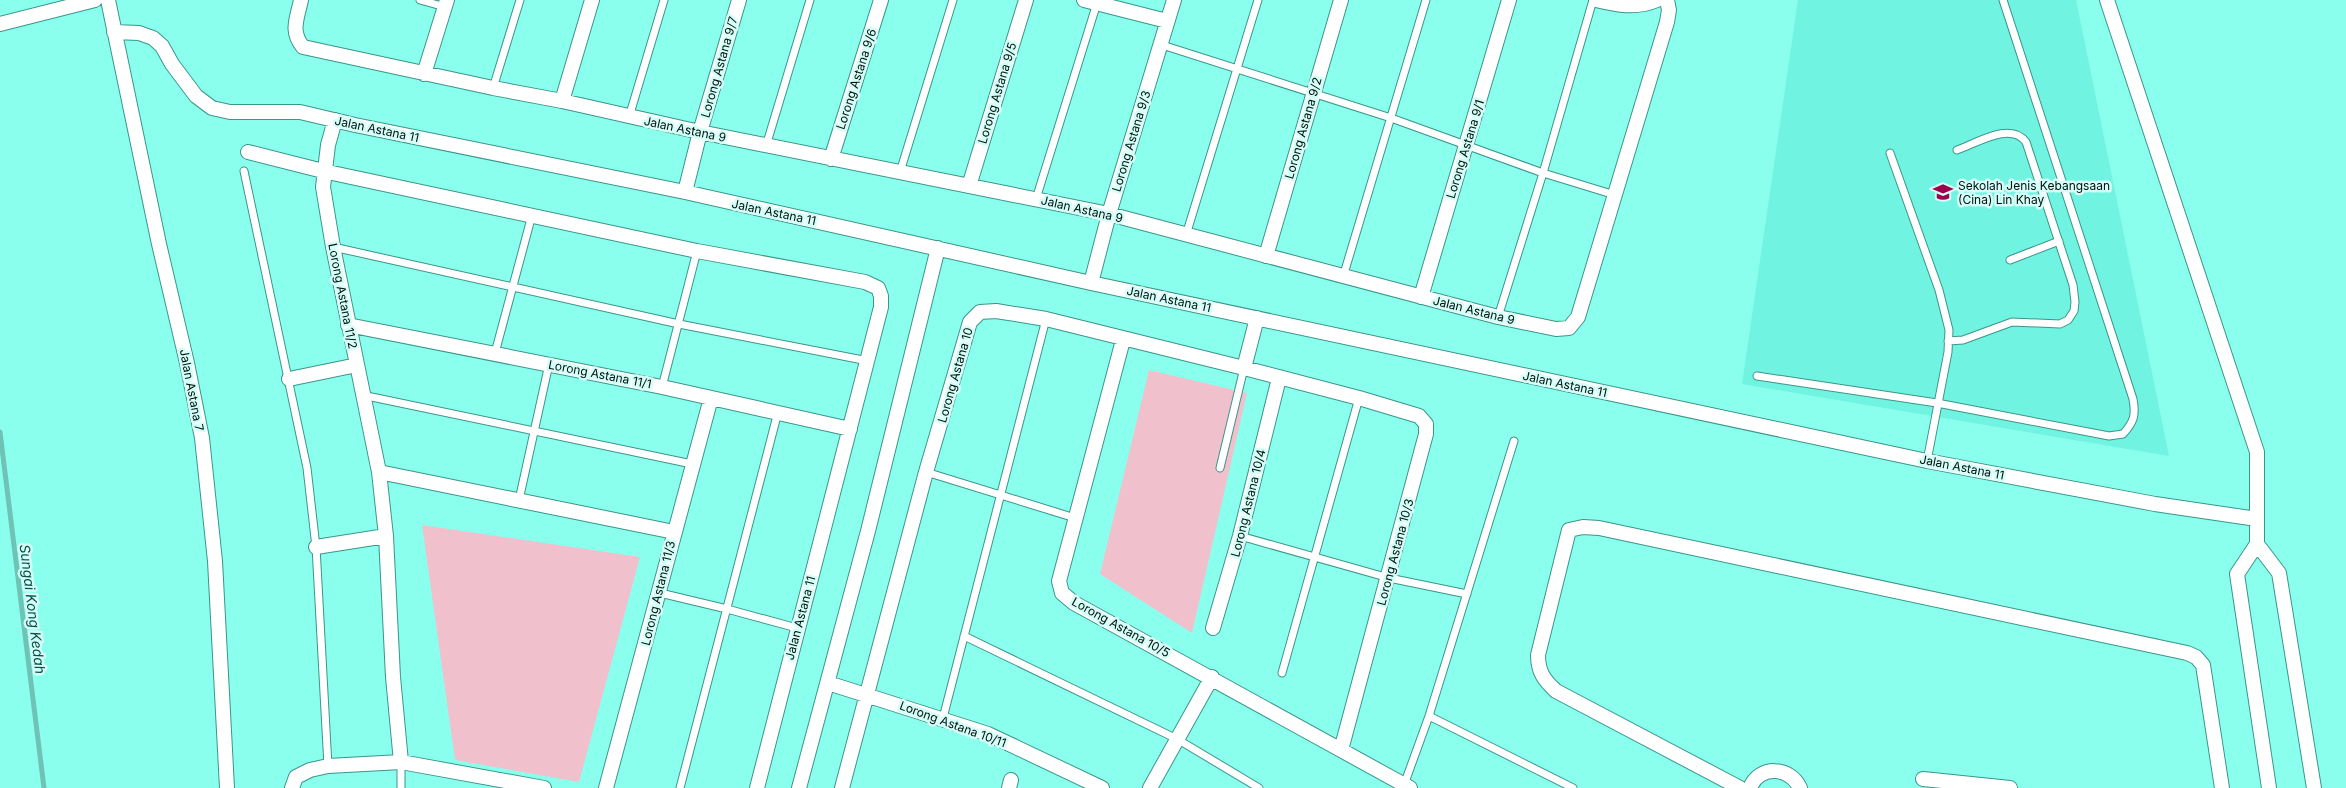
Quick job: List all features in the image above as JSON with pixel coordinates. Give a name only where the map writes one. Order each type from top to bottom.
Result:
[{"type":"street","points":[[0,24],[95,0]]},
{"type":"street","name":"Jalan Astana 7","points":[[108,0],[159,244],[188,363],[202,438],[215,561],[227,788]]},
{"type":"street","name":"Jalan Astana 9","points":[[301,0],[294,28],[296,38],[303,47],[766,146],[1109,214],[1342,278],[1498,318],[1556,329],[1569,328],[1578,317],[1667,22],[1669,10],[1667,0]]},
{"type":"street","points":[[562,101],[592,0]]},
{"type":"street","name":"Lorong Astana 9/7","points":[[685,192],[700,132],[739,0]]},
{"type":"street","name":"Lorong Astana 9/6","points":[[831,159],[881,0]]},
{"type":"street","name":"Lorong Astana 9/5","points":[[969,186],[1026,0]]},
{"type":"street","name":"Lorong Astana 9/3","points":[[1092,283],[1109,214],[1159,44],[1174,0]]},
{"type":"street","name":"Lorong Astana 9/2","points":[[1266,256],[1312,93],[1341,0]]},
{"type":"street","name":"Lorong Astana 9/1","points":[[1420,297],[1509,0]]},
{"type":"street","points":[[1594,0],[1635,6],[1657,0]]},
{"type":"street","points":[[2107,0],[2257,452],[2257,544],[2237,574],[2269,788]]},
{"type":"street","points":[[1090,2],[1167,21]]},
{"type":"street","points":[[424,74],[446,3]]},
{"type":"street","name":"Jalan Astana 11","points":[[114,32],[139,33],[154,38],[162,46],[172,64],[196,96],[212,108],[230,112],[300,112],[685,192],[1092,283],[1927,461],[2155,504],[2257,519]]},
{"type":"street","name":"Lorong Astana 11/2","points":[[335,120],[328,145],[324,171],[324,187],[348,325],[379,472],[386,536],[393,677],[401,762]]},
{"type":"street","name":"Jalan Astana 11","points":[[248,152],[324,171],[697,251],[865,282],[878,288],[881,296],[881,307],[868,362],[797,628],[757,788]]},
{"type":"street","points":[[799,788],[828,683],[938,248]]},
{"type":"street","name":"Lorong Astana 10","points":[[842,788],[926,472],[970,322],[980,312],[996,311],[1046,320],[1359,398]]},
{"type":"street","points":[[1244,368],[1257,318]]},
{"type":"street","name":"Lorong Astana 11/1","points":[[348,325],[662,387],[850,428]]},
{"type":"street","name":"Lorong Astana 10/5","points":[[1124,340],[1059,581],[1062,593],[1074,602],[1212,677],[1405,787]]},
{"type":"street","points":[[289,379],[357,365]]},
{"type":"street","name":"Lorong Astana 10/4","points":[[1213,628],[1240,536],[1279,378]]},
{"type":"street","name":"Lorong Astana 11/3","points":[[606,788],[711,398]]},
{"type":"street","name":"Lorong Astana 10/3","points":[[1341,750],[1426,434],[1426,424],[1419,416],[1359,398]]},
{"type":"street","points":[[379,472],[674,532]]},
{"type":"street","points":[[1740,788],[1556,691],[1544,679],[1538,669],[1538,655],[1569,530],[1583,527],[1599,528],[2187,653],[2196,657],[2203,665],[2222,788]]},
{"type":"street","points":[[316,547],[386,536]]},
{"type":"street","points":[[2257,544],[2279,574],[2314,788]]},
{"type":"street","points":[[1150,788],[1212,677]]},
{"type":"street","name":"Lorong Astana 10/11","points":[[828,683],[943,718],[988,734],[1102,788]]},
{"type":"street","points":[[292,788],[296,776],[310,770],[328,766],[401,762],[544,788]]},
{"type":"street","points":[[1750,788],[1756,778],[1771,771],[1787,774],[1794,778],[1800,788]]},
{"type":"street","points":[[1923,779],[2010,788]]},
{"type":"lane","points":[[420,0],[446,3]]},
{"type":"lane","points":[[493,88],[520,0]]},
{"type":"lane","points":[[629,117],[664,0]]},
{"type":"lane","points":[[766,146],[810,0]]},
{"type":"lane","points":[[900,172],[953,0]]},
{"type":"lane","points":[[1186,235],[1235,68],[1258,0]]},
{"type":"lane","points":[[1342,278],[1426,0]]},
{"type":"lane","points":[[1498,318],[1594,0]]},
{"type":"lane","points":[[1757,376],[1937,404],[2109,436],[2123,434],[2134,423],[2136,412],[2134,400],[2003,0]]},
{"type":"lane","points":[[1036,199],[1090,2]]},
{"type":"lane","points":[[1159,44],[1391,118],[1543,173],[1615,195]]},
{"type":"lane","points":[[1948,341],[1963,340],[2012,322],[2060,324],[2068,320],[2074,311],[2075,302],[2073,285],[2059,241],[2026,142],[2022,136],[2017,133],[2005,132],[1957,150]]},
{"type":"lane","points":[[1890,153],[1939,290],[1949,330],[1927,461]]},
{"type":"lane","points":[[244,170],[307,468],[316,547],[328,766]]},
{"type":"lane","points":[[495,353],[532,215]]},
{"type":"lane","points":[[2010,260],[2059,241]]},
{"type":"lane","points":[[333,247],[679,324],[868,362]]},
{"type":"lane","points":[[662,387],[697,251]]},
{"type":"lane","points":[[943,718],[1046,320]]},
{"type":"lane","points":[[519,500],[548,364]]},
{"type":"lane","points":[[1220,468],[1244,368]]},
{"type":"lane","points":[[362,395],[692,464]]},
{"type":"lane","points":[[1282,673],[1359,398]]},
{"type":"lane","points":[[680,788],[778,412]]},
{"type":"lane","points":[[1405,787],[1514,442]]},
{"type":"lane","points":[[926,472],[1075,518]]},
{"type":"lane","points":[[1240,536],[1388,578],[1467,594]]},
{"type":"lane","points":[[660,593],[727,608],[797,628]]},
{"type":"lane","points":[[964,636],[1177,739],[1259,788]]},
{"type":"lane","points":[[1429,716],[1574,788]]},
{"type":"lane","points":[[401,762],[401,788]]},
{"type":"shaded area","name":"Sekolah Jenis Kebangsaan (Cina) Lin Khay","points":[[1798,0],[2076,0],[2169,456],[1742,384]]},
{"type":"shaded area","points":[[1149,370],[1247,393],[1192,633],[1100,574]]},
{"type":"shaded area","points":[[422,525],[640,557],[579,782],[455,760]]},
{"type":"waterway","name":"Sungai Kong Kedah","points":[[0,432],[44,788]]},
{"type":"place","name":"Sekolah Jenis Kebangsaan (Cina) Lin Khay","points":[[1943,192]]}]
